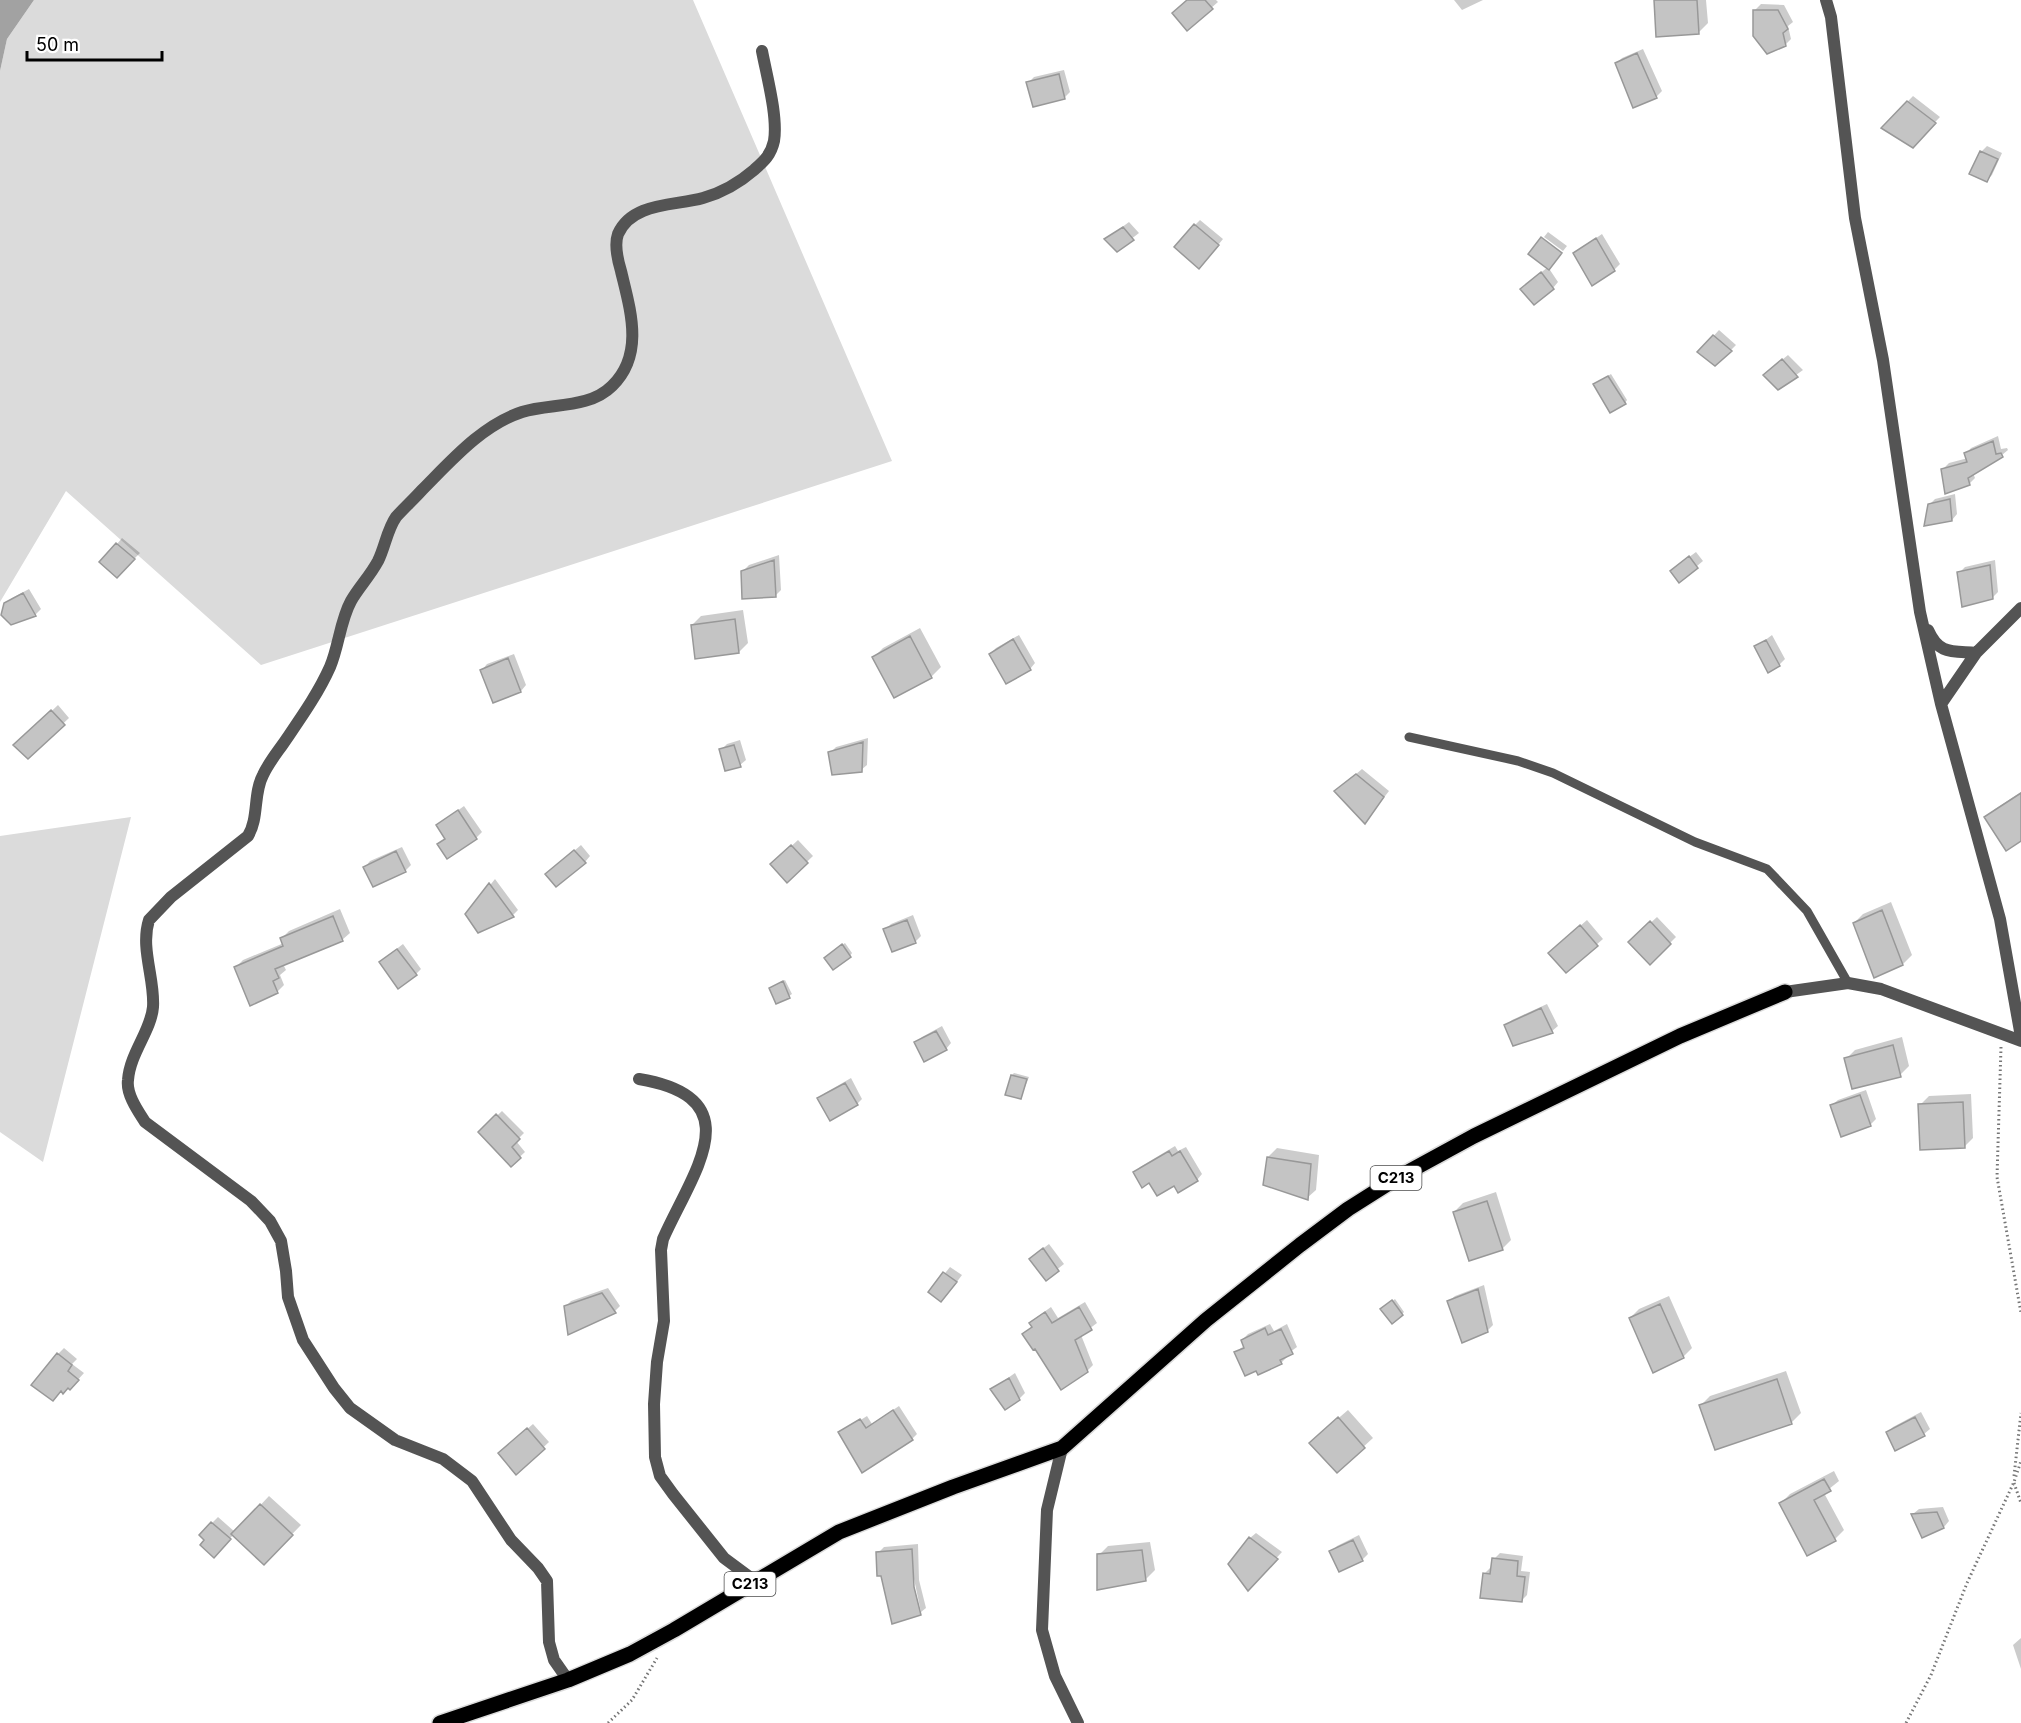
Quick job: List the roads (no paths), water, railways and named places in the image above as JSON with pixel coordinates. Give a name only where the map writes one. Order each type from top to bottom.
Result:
[{"type":"main road","name":"C213","points":[[440,1723],[568,1680],[630,1654],[839,1532],[953,1487],[1062,1448],[1206,1320],[1329,1224],[1396,1178],[1474,1136],[1680,1036],[1785,992]]},
{"type":"street","points":[[1785,992],[1848,983],[1881,989],[2001,1034],[2021,1039],[2000,919],[1941,704],[1920,612],[1883,360],[1855,218],[1831,17],[1826,0]]},
{"type":"street","points":[[568,1680],[554,1660],[549,1642],[547,1581],[538,1568],[511,1540],[472,1481],[458,1468],[443,1459],[395,1440],[350,1408],[303,1340],[288,1297],[281,1241],[270,1221],[251,1201],[146,1122],[138,1111],[127,1083],[136,1048],[144,1035],[153,1007],[147,953],[149,920],[171,897],[248,836],[252,830],[257,789],[263,774],[313,700],[331,664],[351,601],[378,560],[395,518],[449,463],[482,434],[504,420],[542,407],[590,400],[613,386],[624,371],[633,333],[632,308],[617,258],[618,235],[636,214],[656,207],[705,198],[720,192],[749,174],[768,158],[774,144],[775,128],[762,51]]},
{"type":"street","points":[[1941,704],[1976,653],[2021,608]]},
{"type":"street","points":[[1920,612],[1933,642],[1943,650],[1976,653]]},
{"type":"street","points":[[639,1079],[664,1083],[684,1091],[701,1110],[707,1125],[706,1143],[661,1250],[664,1321],[657,1362],[654,1404],[655,1457],[660,1476],[724,1558],[755,1581]]},
{"type":"street","points":[[1062,1448],[1047,1510],[1042,1630],[1055,1676],[1078,1723]]},
{"type":"lane","points":[[1409,737],[1518,761],[1553,773],[1695,842],[1767,869],[1807,911],[1848,983]]}]
